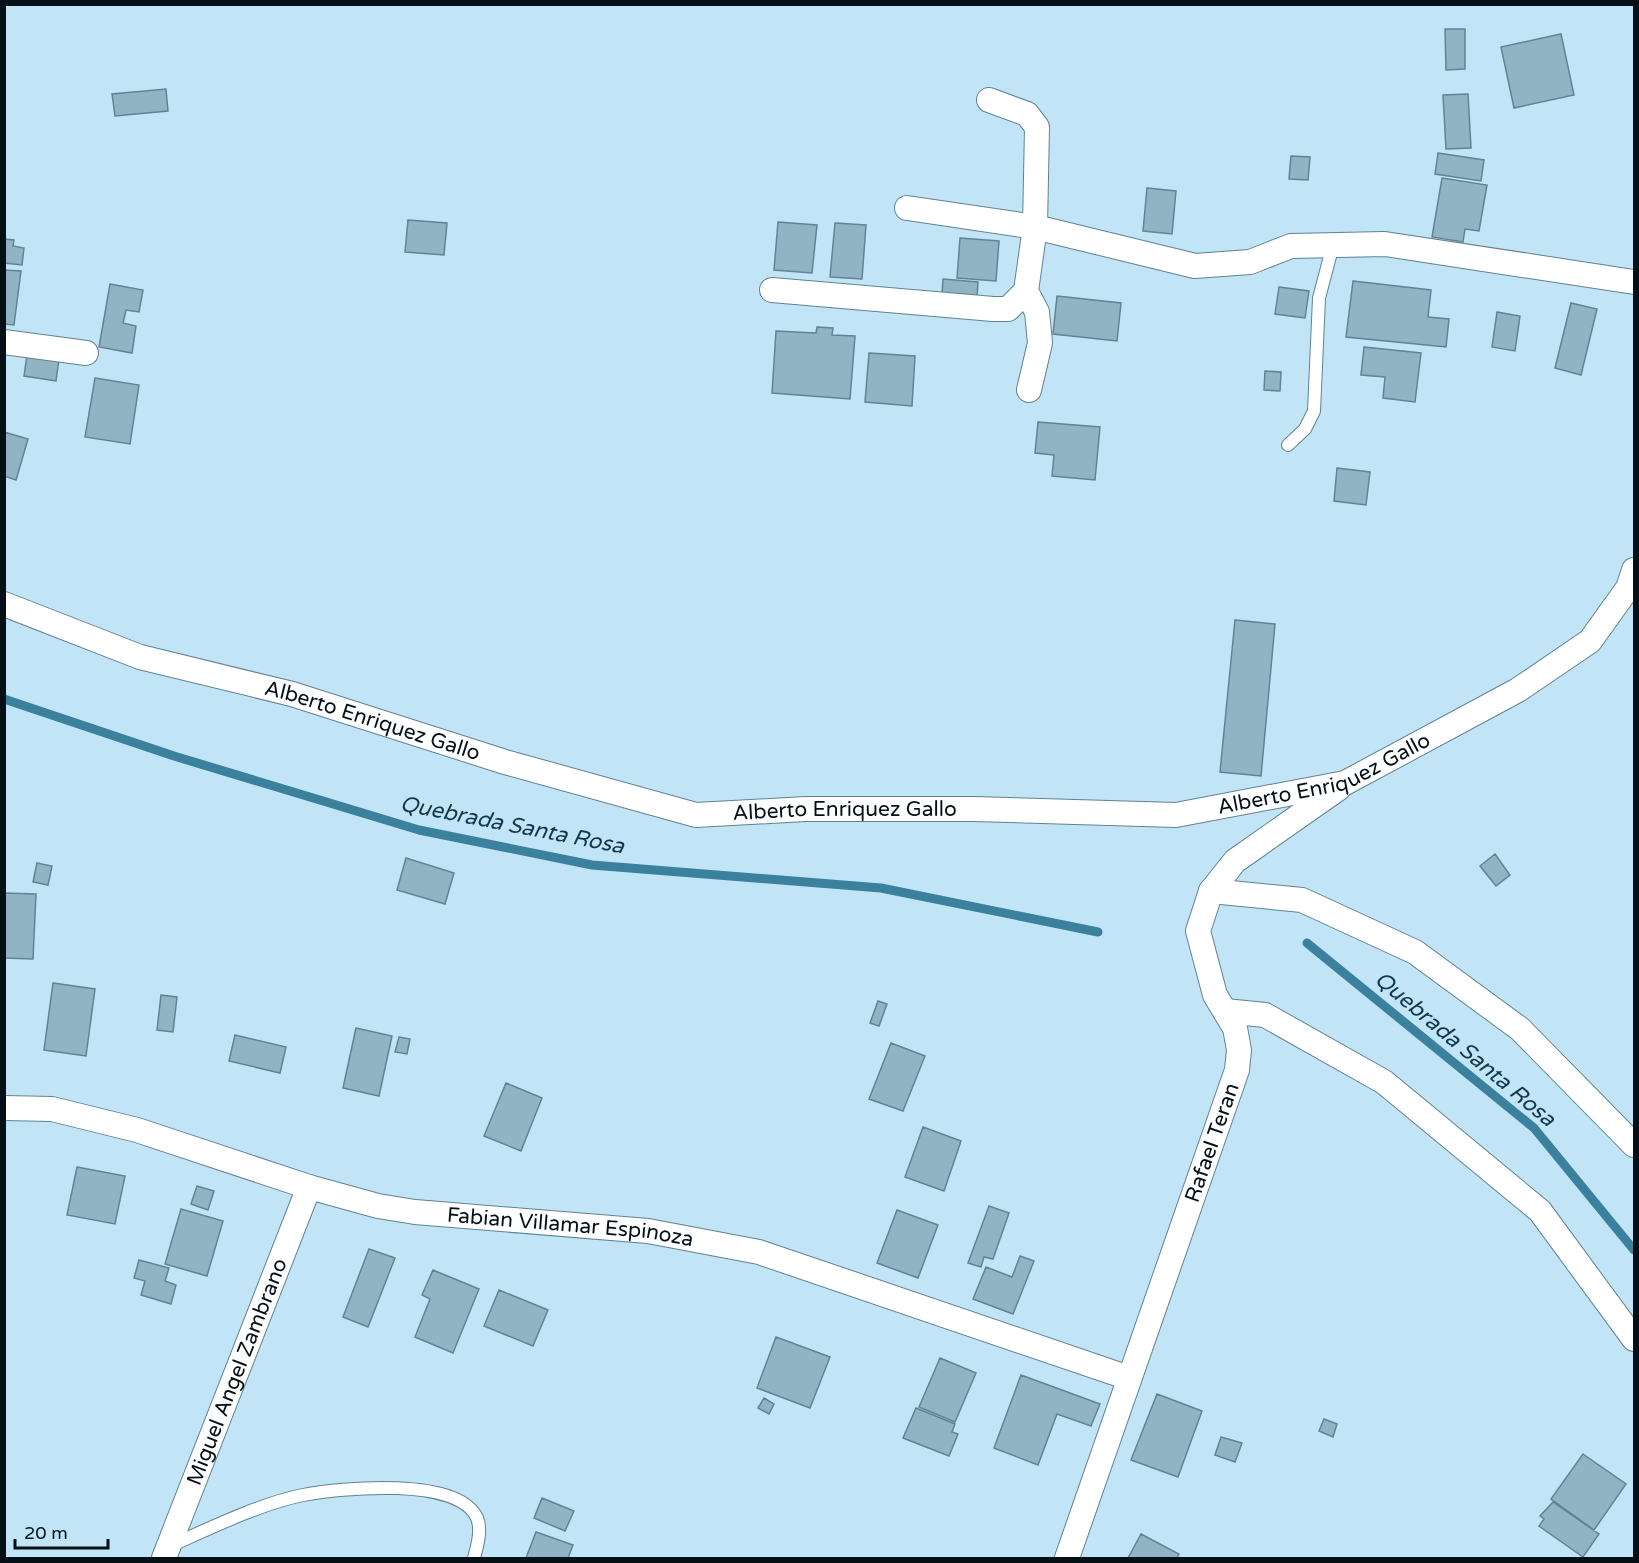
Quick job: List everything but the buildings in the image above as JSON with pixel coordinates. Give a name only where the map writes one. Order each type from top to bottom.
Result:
[{"type":"street","points":[[989,100],[1028,114],[1037,127],[1035,227],[1026,291],[1037,312],[1040,343],[1029,390]]},
{"type":"street","points":[[907,208],[1035,227],[1195,266],[1250,262],[1292,246],[1385,244],[1635,282]]},
{"type":"street","points":[[772,290],[993,309],[1008,309],[1026,291]]},
{"type":"street","points":[[4,342],[86,353]]},
{"type":"street","name":"Alberto Enriquez Gallo","points":[[4,604],[140,657],[292,694],[505,762],[696,814],[806,809],[974,809],[1176,814],[1346,783],[1518,690],[1590,641],[1628,588],[1635,570]]},
{"type":"street","name":"Rafael Teran","points":[[1067,1558],[1237,1070],[1239,1050],[1235,1028],[1215,995],[1198,931],[1211,891],[1235,861],[1346,783]]},
{"type":"street","points":[[1211,891],[1302,900],[1415,952],[1520,1029],[1635,1145]]},
{"type":"street","points":[[1225,1011],[1265,1015],[1384,1082],[1540,1211],[1635,1339]]},
{"type":"street","name":"Fabian Villamar Espinoza","points":[[4,1108],[52,1109],[137,1130],[309,1187],[378,1206],[415,1212],[648,1231],[759,1252],[1129,1378]]},
{"type":"street","name":"Miguel Angel Zambrano","points":[[166,1553],[309,1187]]},
{"type":"lane","points":[[1288,445],[1305,429],[1314,411],[1319,298],[1333,245]]},
{"type":"lane","points":[[166,1553],[219,1524],[302,1495],[392,1487],[442,1494],[465,1503],[477,1518],[478,1542],[474,1558]]},
{"type":"waterway","name":"Quebrada Santa Rosa","points":[[4,699],[174,756],[419,830],[592,865],[881,888],[1098,932]]},
{"type":"waterway","name":"Quebrada Santa Rosa","points":[[1307,943],[1534,1128],[1634,1250]]}]
